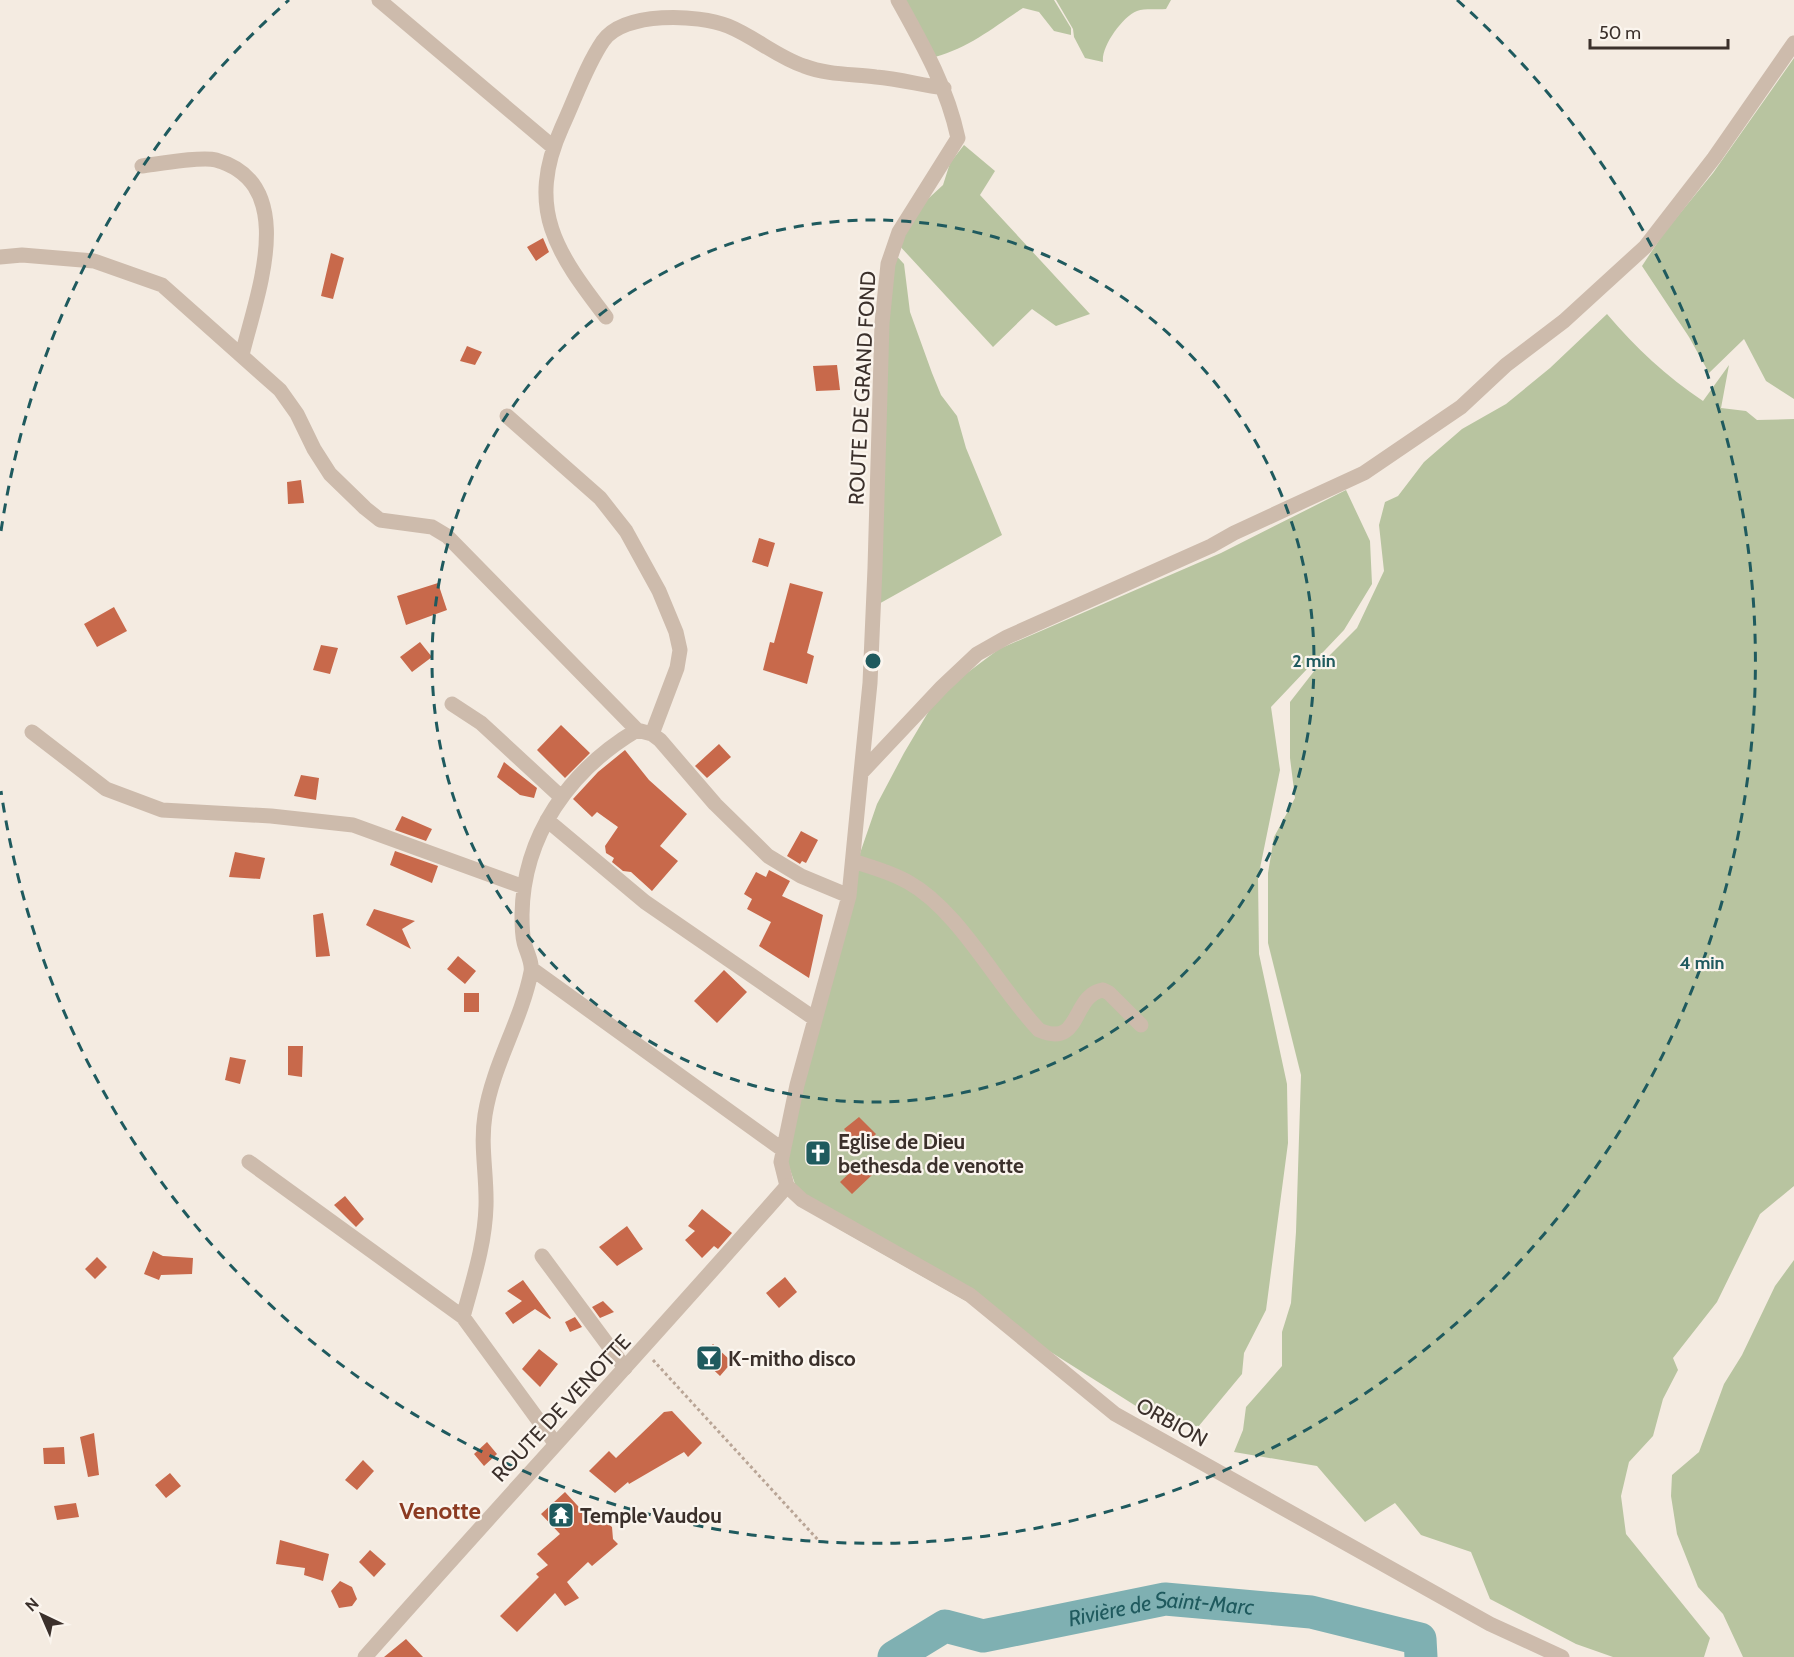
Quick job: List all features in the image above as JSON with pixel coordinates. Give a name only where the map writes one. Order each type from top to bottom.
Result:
[{"type":"street","points":[[379,0],[479,82],[553,147]]},
{"type":"street","name":"ROUTE DE GRAND FOND","points":[[787,1186],[782,1170],[783,1150],[797,1085],[849,896],[853,861],[870,683],[882,323],[888,264],[899,232],[958,138],[951,106],[944,88],[933,63],[898,0]]},
{"type":"street","points":[[606,317],[568,267],[547,217],[544,181],[553,147],[604,39],[618,28],[655,18],[685,16],[728,26],[802,66],[822,72],[879,77],[944,88]]},
{"type":"street","points":[[861,773],[942,687],[977,654],[1007,637],[1041,624],[1212,546],[1364,473],[1461,407],[1506,365],[1564,321],[1646,247],[1713,158],[1794,43]]},
{"type":"street","points":[[142,166],[213,159],[230,166],[255,185],[268,219],[268,243],[242,355]]},
{"type":"street","points":[[0,257],[22,255],[94,261],[162,285],[280,390],[297,414],[314,449],[330,474],[364,508],[380,519],[405,525],[432,527],[447,537],[637,730],[652,734],[670,750],[715,804],[768,856],[801,876],[849,896]]},
{"type":"street","points":[[507,416],[600,498],[626,531],[659,591],[676,632],[680,650],[677,668],[652,734]]},
{"type":"street","points":[[452,704],[481,723],[560,796]]},
{"type":"street","points":[[463,1317],[480,1255],[486,1205],[482,1163],[485,1116],[496,1066],[518,1017],[532,969],[523,940],[524,887],[547,820],[560,796],[578,776],[620,740],[637,730]]},
{"type":"street","points":[[32,732],[106,789],[162,810],[271,816],[353,825],[524,887]]},
{"type":"street","points":[[547,820],[645,902],[815,1019]]},
{"type":"street","points":[[853,861],[908,882],[927,894],[948,916],[1039,1030],[1050,1035],[1060,1035],[1067,1030],[1089,997],[1103,990],[1141,1024]]},
{"type":"street","points":[[532,969],[783,1150]]},
{"type":"street","points":[[249,1162],[463,1317],[555,1443]]},
{"type":"street","name":"ROUTE DE VENOTTE","points":[[365,1657],[555,1443],[643,1350],[787,1186]]},
{"type":"street","name":"ORBION","points":[[787,1186],[813,1206],[882,1243],[970,1295],[1115,1414],[1490,1623],[1562,1657]]},
{"type":"street","points":[[542,1256],[625,1368]]},
{"type":"path","points":[[643,1350],[819,1541]]},
{"type":"green space","points":[[896,0],[1054,0],[1071,28],[1071,35],[1054,31],[1039,12],[1023,8],[970,43],[935,57]]},
{"type":"green space","points":[[1056,0],[1171,0],[1166,9],[1140,10],[1125,19],[1109,41],[1103,62],[1085,58],[1074,37],[1073,29]]},
{"type":"green space","points":[[1794,58],[1794,399],[1766,381],[1744,339],[1709,373],[1689,337],[1642,266],[1663,234],[1713,173]]},
{"type":"green space","points":[[964,145],[995,171],[980,195],[1090,314],[1056,326],[1032,309],[993,347],[897,243],[917,209],[943,185],[950,163]]},
{"type":"green space","points":[[892,251],[904,264],[910,312],[932,373],[941,395],[957,416],[966,448],[1002,535],[868,610]]},
{"type":"green space","points":[[1607,314],[1652,361],[1703,401],[1729,365],[1721,408],[1746,411],[1757,420],[1794,419],[1794,1186],[1760,1214],[1717,1302],[1673,1358],[1678,1370],[1663,1399],[1653,1436],[1629,1462],[1621,1496],[1626,1534],[1710,1638],[1704,1657],[1613,1657],[1576,1644],[1490,1599],[1471,1552],[1421,1535],[1395,1503],[1365,1522],[1317,1466],[1234,1452],[1243,1430],[1246,1407],[1282,1366],[1282,1332],[1291,1303],[1296,1232],[1301,1075],[1268,943],[1268,873],[1274,837],[1295,798],[1290,758],[1290,702],[1315,670],[1357,628],[1384,571],[1379,525],[1385,502],[1398,496],[1424,462],[1462,429],[1506,404],[1550,368]]},
{"type":"green space","points":[[1346,490],[1370,541],[1372,584],[1344,630],[1271,707],[1280,770],[1258,878],[1259,954],[1287,1084],[1288,1143],[1266,1310],[1244,1353],[1242,1374],[1198,1427],[1177,1418],[1158,1420],[1005,1323],[839,1229],[802,1204],[786,1158],[847,891],[877,804],[939,694],[999,649],[1221,553]]},
{"type":"green space","points":[[1794,1260],[1794,1657],[1743,1657],[1723,1614],[1698,1587],[1677,1534],[1671,1496],[1672,1475],[1699,1452],[1724,1384],[1742,1355],[1775,1286]]},
{"type":"building","points":[[543,238],[549,252],[536,261],[527,247]]},
{"type":"building","points":[[331,253],[344,258],[333,299],[321,296]]},
{"type":"building","points":[[467,346],[482,352],[475,365],[460,361]]},
{"type":"building","points":[[837,365],[840,390],[816,391],[813,366]]},
{"type":"building","points":[[301,480],[304,503],[288,504],[287,482]]},
{"type":"building","points":[[759,538],[775,543],[768,567],[752,562]]},
{"type":"building","points":[[438,583],[447,610],[406,625],[397,596]]},
{"type":"building","points":[[790,583],[823,592],[807,653],[814,656],[807,684],[763,670],[770,642],[774,643]]},
{"type":"building","points":[[114,607],[127,631],[97,647],[84,624]]},
{"type":"building","points":[[420,642],[432,657],[412,672],[400,657]]},
{"type":"building","points":[[321,645],[338,648],[330,674],[313,670]]},
{"type":"building","points":[[561,725],[590,753],[565,778],[537,750]]},
{"type":"building","points":[[719,744],[731,757],[707,778],[695,766]]},
{"type":"building","points":[[625,750],[649,780],[687,814],[660,846],[678,861],[652,891],[631,872],[623,871],[612,862],[614,858],[606,853],[605,846],[618,827],[597,812],[592,817],[573,799],[598,772]]},
{"type":"building","points":[[504,762],[537,788],[534,798],[520,795],[497,777]]},
{"type":"building","points":[[301,775],[319,778],[316,800],[294,796]]},
{"type":"building","points":[[402,816],[432,829],[426,841],[395,830]]},
{"type":"building","points":[[801,831],[818,840],[806,863],[802,861],[800,864],[787,856]]},
{"type":"building","points":[[395,851],[438,866],[432,883],[390,865]]},
{"type":"building","points":[[235,852],[265,858],[260,879],[229,877]]},
{"type":"building","points":[[769,870],[790,881],[782,896],[823,915],[809,978],[759,946],[771,922],[747,909],[752,899],[744,894],[756,872],[766,877]]},
{"type":"building","points":[[374,909],[415,921],[402,929],[411,949],[366,925]]},
{"type":"building","points":[[323,913],[330,956],[316,957],[313,915]]},
{"type":"building","points":[[458,956],[476,971],[465,984],[447,969]]},
{"type":"building","points":[[724,970],[747,992],[717,1023],[694,1001]]},
{"type":"building","points":[[464,993],[479,993],[479,1012],[464,1012]]},
{"type":"building","points":[[288,1046],[303,1046],[302,1077],[288,1075]]},
{"type":"building","points":[[230,1057],[246,1060],[240,1084],[225,1080]]},
{"type":"building","points":[[859,1117],[876,1134],[861,1149],[844,1129]]},
{"type":"building","points":[[860,1163],[872,1175],[852,1194],[840,1182]]},
{"type":"building","points":[[345,1196],[364,1219],[356,1227],[334,1205]]},
{"type":"building","points":[[702,1209],[732,1233],[718,1249],[714,1246],[702,1258],[685,1240],[695,1231],[688,1226]]},
{"type":"building","points":[[627,1226],[643,1249],[617,1266],[599,1247]]},
{"type":"building","points":[[153,1251],[163,1256],[193,1258],[192,1274],[161,1275],[159,1280],[144,1274]]},
{"type":"building","points":[[97,1257],[107,1267],[95,1279],[85,1269]]},
{"type":"building","points":[[785,1277],[797,1292],[779,1308],[766,1293]]},
{"type":"building","points":[[523,1280],[550,1319],[535,1309],[513,1324],[505,1313],[522,1301],[507,1291]]},
{"type":"building","points":[[603,1301],[614,1312],[600,1318],[592,1307]]},
{"type":"building","points":[[575,1317],[582,1327],[570,1332],[565,1322]]},
{"type":"building","points":[[713,1344],[732,1362],[720,1376],[700,1357]]},
{"type":"building","points":[[539,1349],[558,1364],[540,1387],[522,1369]]},
{"type":"building","points":[[672,1411],[702,1443],[688,1457],[684,1452],[629,1484],[628,1482],[615,1493],[589,1471],[609,1451],[616,1458],[664,1412]]},
{"type":"building","points":[[94,1433],[99,1475],[88,1477],[80,1437]]},
{"type":"building","points":[[487,1442],[497,1454],[484,1466],[474,1454]]},
{"type":"building","points":[[64,1447],[65,1464],[44,1464],[43,1448]]},
{"type":"building","points":[[363,1460],[374,1471],[357,1490],[345,1480]]},
{"type":"building","points":[[170,1473],[181,1486],[166,1498],[155,1485]]},
{"type":"building","points":[[565,1492],[589,1518],[595,1513],[612,1527],[613,1539],[618,1544],[592,1566],[588,1562],[567,1582],[579,1598],[565,1606],[555,1593],[517,1632],[500,1616],[539,1577],[536,1574],[548,1565],[537,1554],[560,1534],[541,1514]]},
{"type":"building","points":[[76,1503],[79,1517],[57,1520],[54,1506]]},
{"type":"building","points":[[280,1540],[329,1554],[323,1581],[304,1575],[305,1568],[276,1564]]},
{"type":"building","points":[[370,1550],[386,1564],[374,1577],[359,1562]]},
{"type":"building","points":[[340,1581],[352,1587],[357,1599],[352,1606],[339,1608],[331,1591]]},
{"type":"building","points":[[406,1639],[423,1657],[384,1657]]},
{"type":"waterway","name":"Rivière de Saint-Marc","points":[[894,1657],[945,1626],[983,1636],[1165,1599],[1311,1612],[1420,1639],[1421,1657]]},
{"type":"place","name":"Eglise de Dieu bethesda de venotte","points":[[818,1153]]},
{"type":"place","name":"K-mitho disco","points":[[709,1358]]},
{"type":"place","name":"Temple Vaudou","points":[[561,1515]]},
{"type":"district","name":"Venotte","points":[[440,1510]]}]
